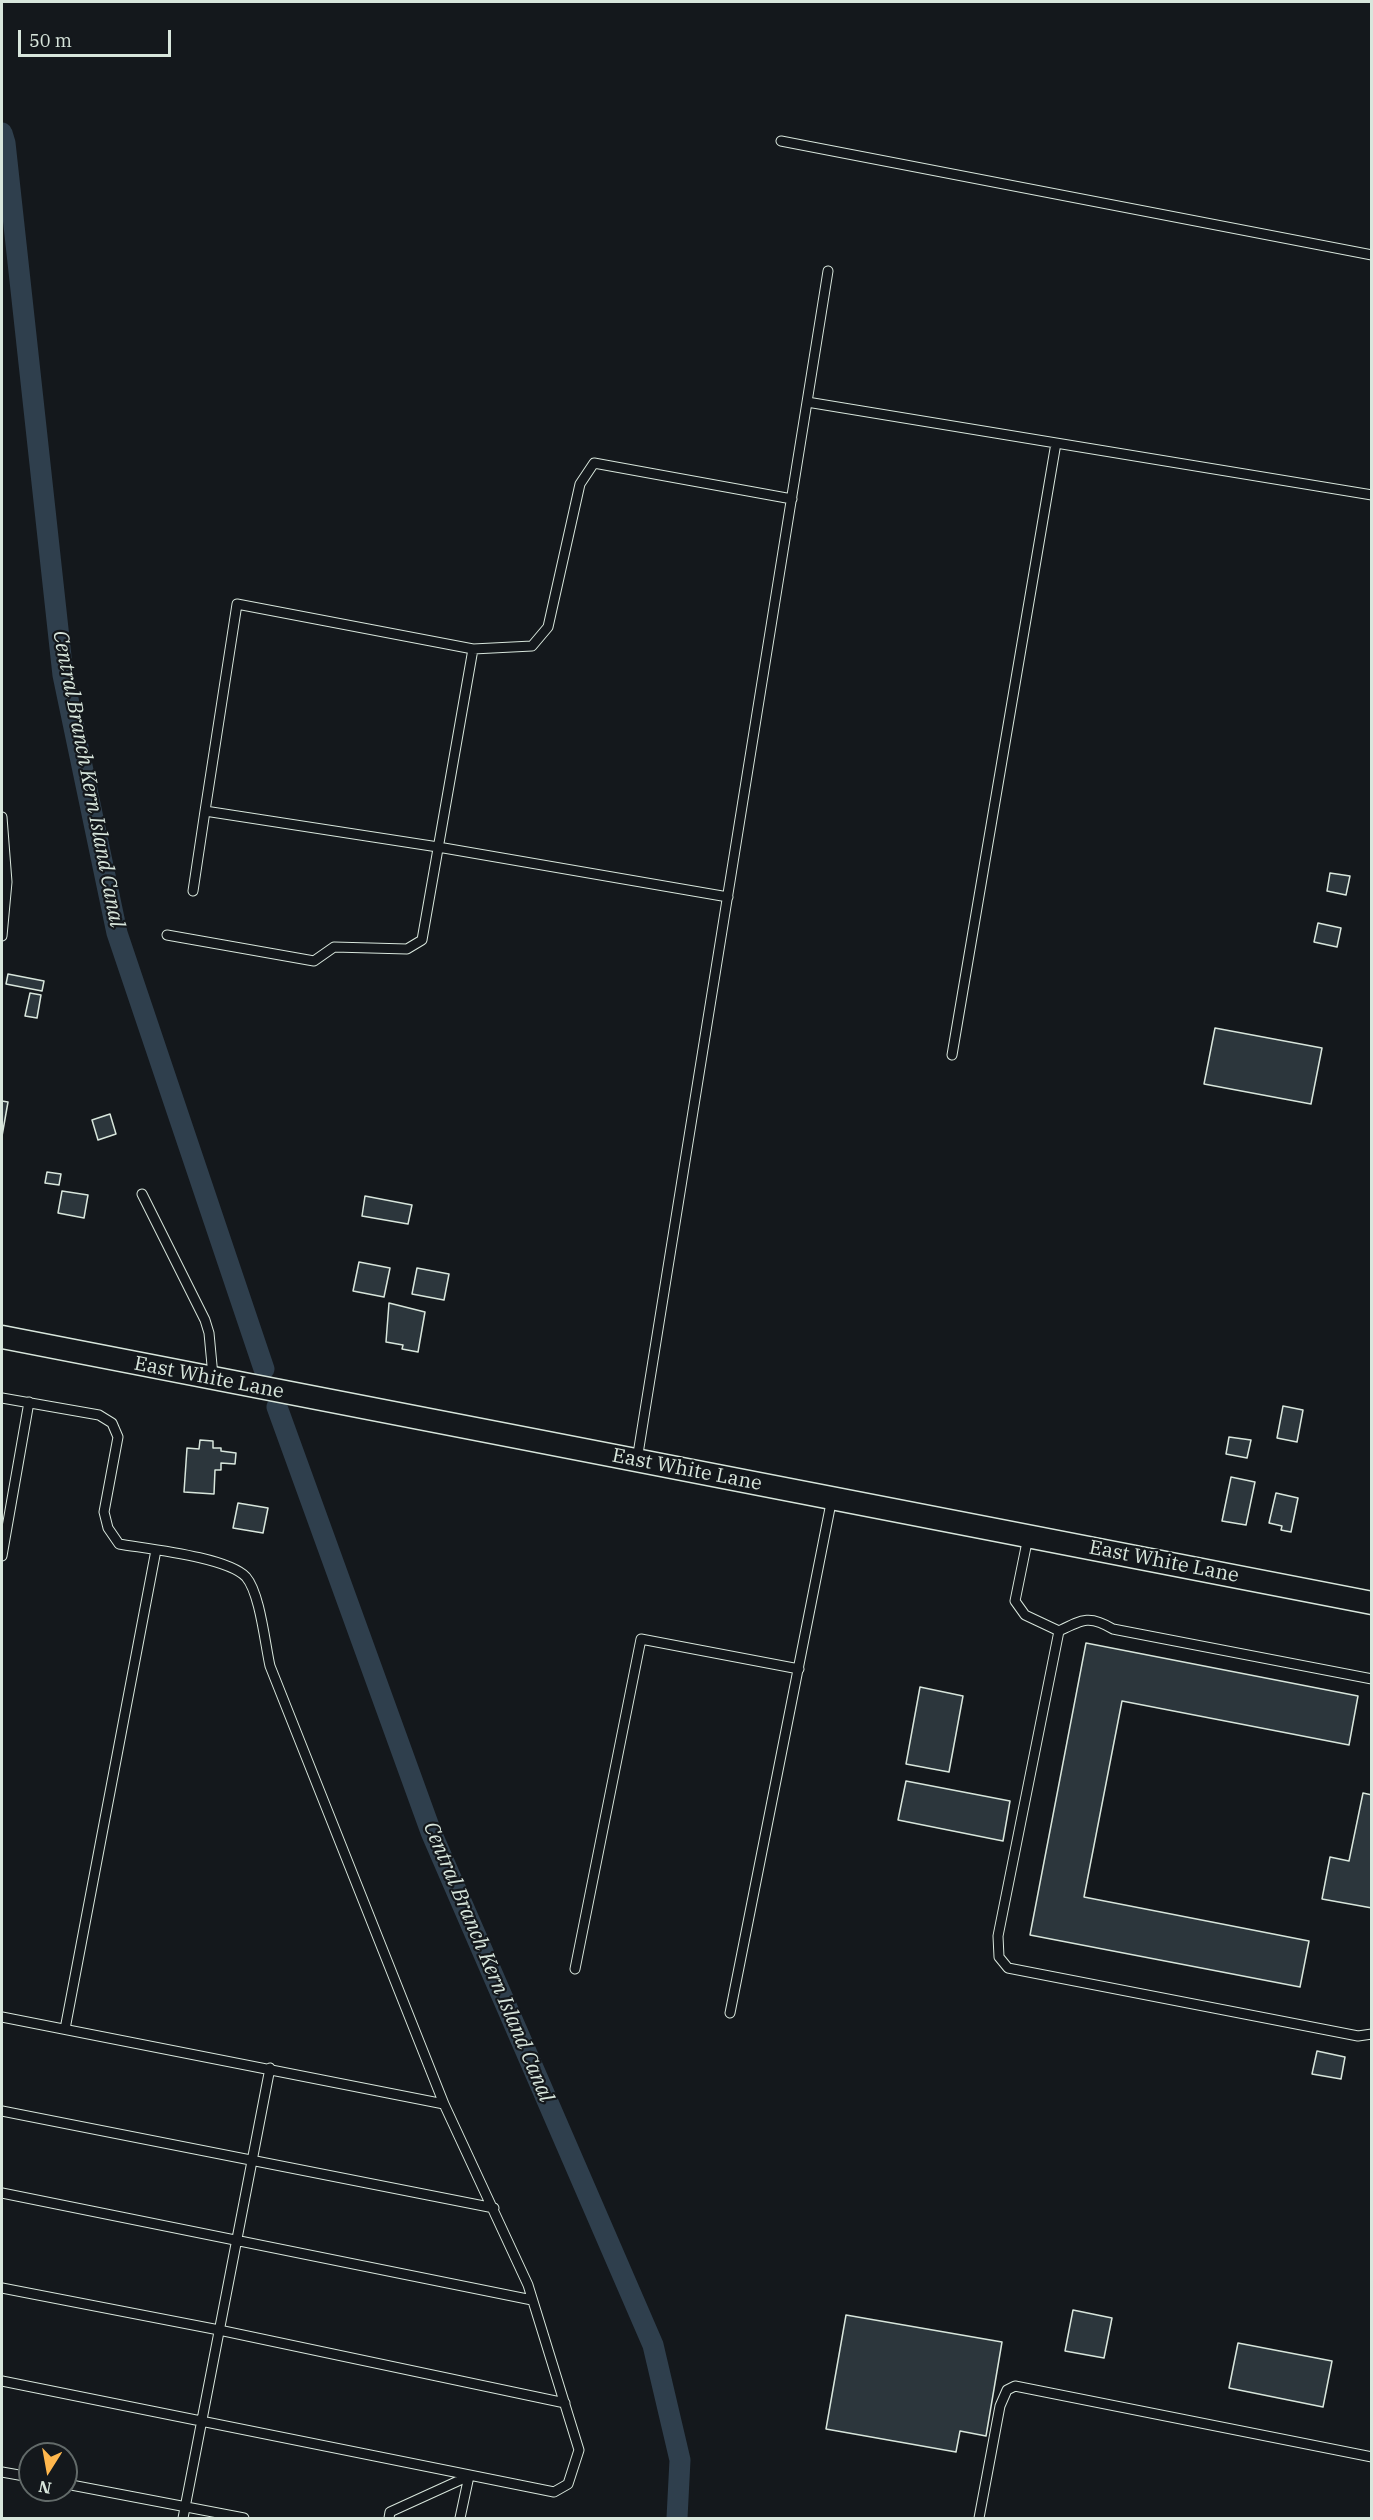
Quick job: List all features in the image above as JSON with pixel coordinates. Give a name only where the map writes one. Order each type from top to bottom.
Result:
[{"type":"street","name":"East White Lane","points":[[2,1337],[1371,1603]]},
{"type":"lane","points":[[781,141],[1371,255]]},
{"type":"lane","points":[[637,1460],[828,271]]},
{"type":"lane","points":[[807,402],[1371,495]]},
{"type":"lane","points":[[952,1055],[1056,443]]},
{"type":"lane","points":[[193,891],[237,604],[473,649],[532,646],[548,627],[580,484],[594,463],[792,499]]},
{"type":"lane","points":[[167,935],[314,961],[334,947],[406,949],[422,940],[473,649]]},
{"type":"lane","points":[[205,811],[438,847],[728,897]]},
{"type":"lane","points":[[2,817],[7,882],[2,936]]},
{"type":"lane","points":[[142,1194],[205,1320],[209,1333],[213,1378]]},
{"type":"lane","points":[[2,1398],[99,1415],[112,1423],[118,1437],[104,1512],[108,1528],[118,1544],[228,1564],[247,1578],[255,1596],[270,1666],[444,2104],[494,2208],[532,2300],[579,2450],[568,2484],[554,2492],[2,2381]]},
{"type":"lane","points":[[2,1556],[29,1402]]},
{"type":"lane","points":[[730,2013],[832,1498]]},
{"type":"lane","points":[[1029,1536],[1015,1601],[1025,1615],[1059,1631]]},
{"type":"lane","points":[[64,2029],[156,1550]]},
{"type":"lane","points":[[1059,1631],[1079,1621],[1092,1619],[1113,1629],[1371,1679]]},
{"type":"lane","points":[[1059,1631],[998,1936],[999,1957],[1008,1968],[1358,2036],[1371,2034]]},
{"type":"lane","points":[[575,1970],[641,1639],[799,1669]]},
{"type":"lane","points":[[2,2017],[444,2104]]},
{"type":"lane","points":[[183,2518],[270,2068]]},
{"type":"lane","points":[[2,2111],[494,2208]]},
{"type":"lane","points":[[2,2193],[532,2300]]},
{"type":"lane","points":[[2,2288],[219,2330],[565,2403]]},
{"type":"lane","points":[[980,2518],[1000,2406],[1007,2390],[1015,2386],[1371,2457]]},
{"type":"lane","points":[[2,2472],[18,2475]]},
{"type":"lane","points":[[389,2518],[390,2512],[469,2476]]},
{"type":"lane","points":[[460,2518],[469,2476]]},
{"type":"lane","points":[[78,2486],[244,2518]]},
{"type":"building","points":[[1330,873],[1350,876],[1346,895],[1327,891]]},
{"type":"building","points":[[1318,923],[1341,928],[1337,947],[1314,942]]},
{"type":"building","points":[[8,974],[44,981],[42,991],[6,984]]},
{"type":"building","points":[[30,993],[41,995],[37,1018],[25,1016]]},
{"type":"building","points":[[1215,1028],[1322,1048],[1311,1104],[1204,1084]]},
{"type":"building","points":[[2,1101],[8,1102],[2,1136]]},
{"type":"building","points":[[110,1114],[116,1134],[98,1140],[92,1120]]},
{"type":"building","points":[[47,1172],[61,1174],[59,1185],[45,1183]]},
{"type":"building","points":[[62,1191],[88,1195],[84,1218],[58,1213]]},
{"type":"building","points":[[365,1196],[412,1205],[408,1224],[362,1216]]},
{"type":"building","points":[[359,1262],[390,1268],[384,1297],[353,1291]]},
{"type":"building","points":[[417,1268],[449,1274],[444,1300],[412,1294]]},
{"type":"building","points":[[389,1303],[425,1312],[418,1352],[402,1349],[403,1345],[386,1342]]},
{"type":"building","points":[[1283,1406],[1303,1410],[1297,1442],[1277,1438]]},
{"type":"building","points":[[1229,1437],[1251,1440],[1247,1458],[1226,1454]]},
{"type":"building","points":[[200,1440],[213,1441],[213,1448],[236,1453],[235,1464],[221,1463],[221,1470],[215,1470],[214,1494],[184,1492],[187,1448],[199,1449]]},
{"type":"building","points":[[1231,1477],[1255,1482],[1246,1525],[1222,1521]]},
{"type":"building","points":[[1276,1493],[1298,1498],[1291,1532],[1281,1530],[1282,1526],[1269,1523]]},
{"type":"building","points":[[238,1503],[268,1508],[263,1533],[233,1528]]},
{"type":"building","points":[[1086,1643],[1358,1696],[1349,1745],[1122,1701],[1084,1897],[1309,1941],[1300,1987],[1030,1935]]},
{"type":"building","points":[[920,1687],[963,1696],[949,1772],[906,1764]]},
{"type":"building","points":[[906,1781],[1010,1801],[1003,1841],[898,1820]]},
{"type":"building","points":[[1363,1793],[1372,1795],[1372,1908],[1322,1899],[1330,1857],[1349,1861]]},
{"type":"building","points":[[1317,2051],[1345,2057],[1341,2079],[1312,2074]]},
{"type":"building","points":[[1073,2310],[1112,2318],[1104,2358],[1065,2351]]},
{"type":"building","points":[[846,2315],[1002,2342],[986,2436],[960,2431],[956,2452],[826,2429]]},
{"type":"building","points":[[1238,2343],[1332,2361],[1323,2407],[1229,2388]]},
{"type":"waterway","name":"Central Branch Kern Island Canal","points":[[2,133],[5,143],[63,675],[117,933],[264,1369]]},
{"type":"waterway","name":"Central Branch Kern Island Canal","points":[[277,1407],[431,1832],[653,2345],[680,2460],[677,2518]]}]
